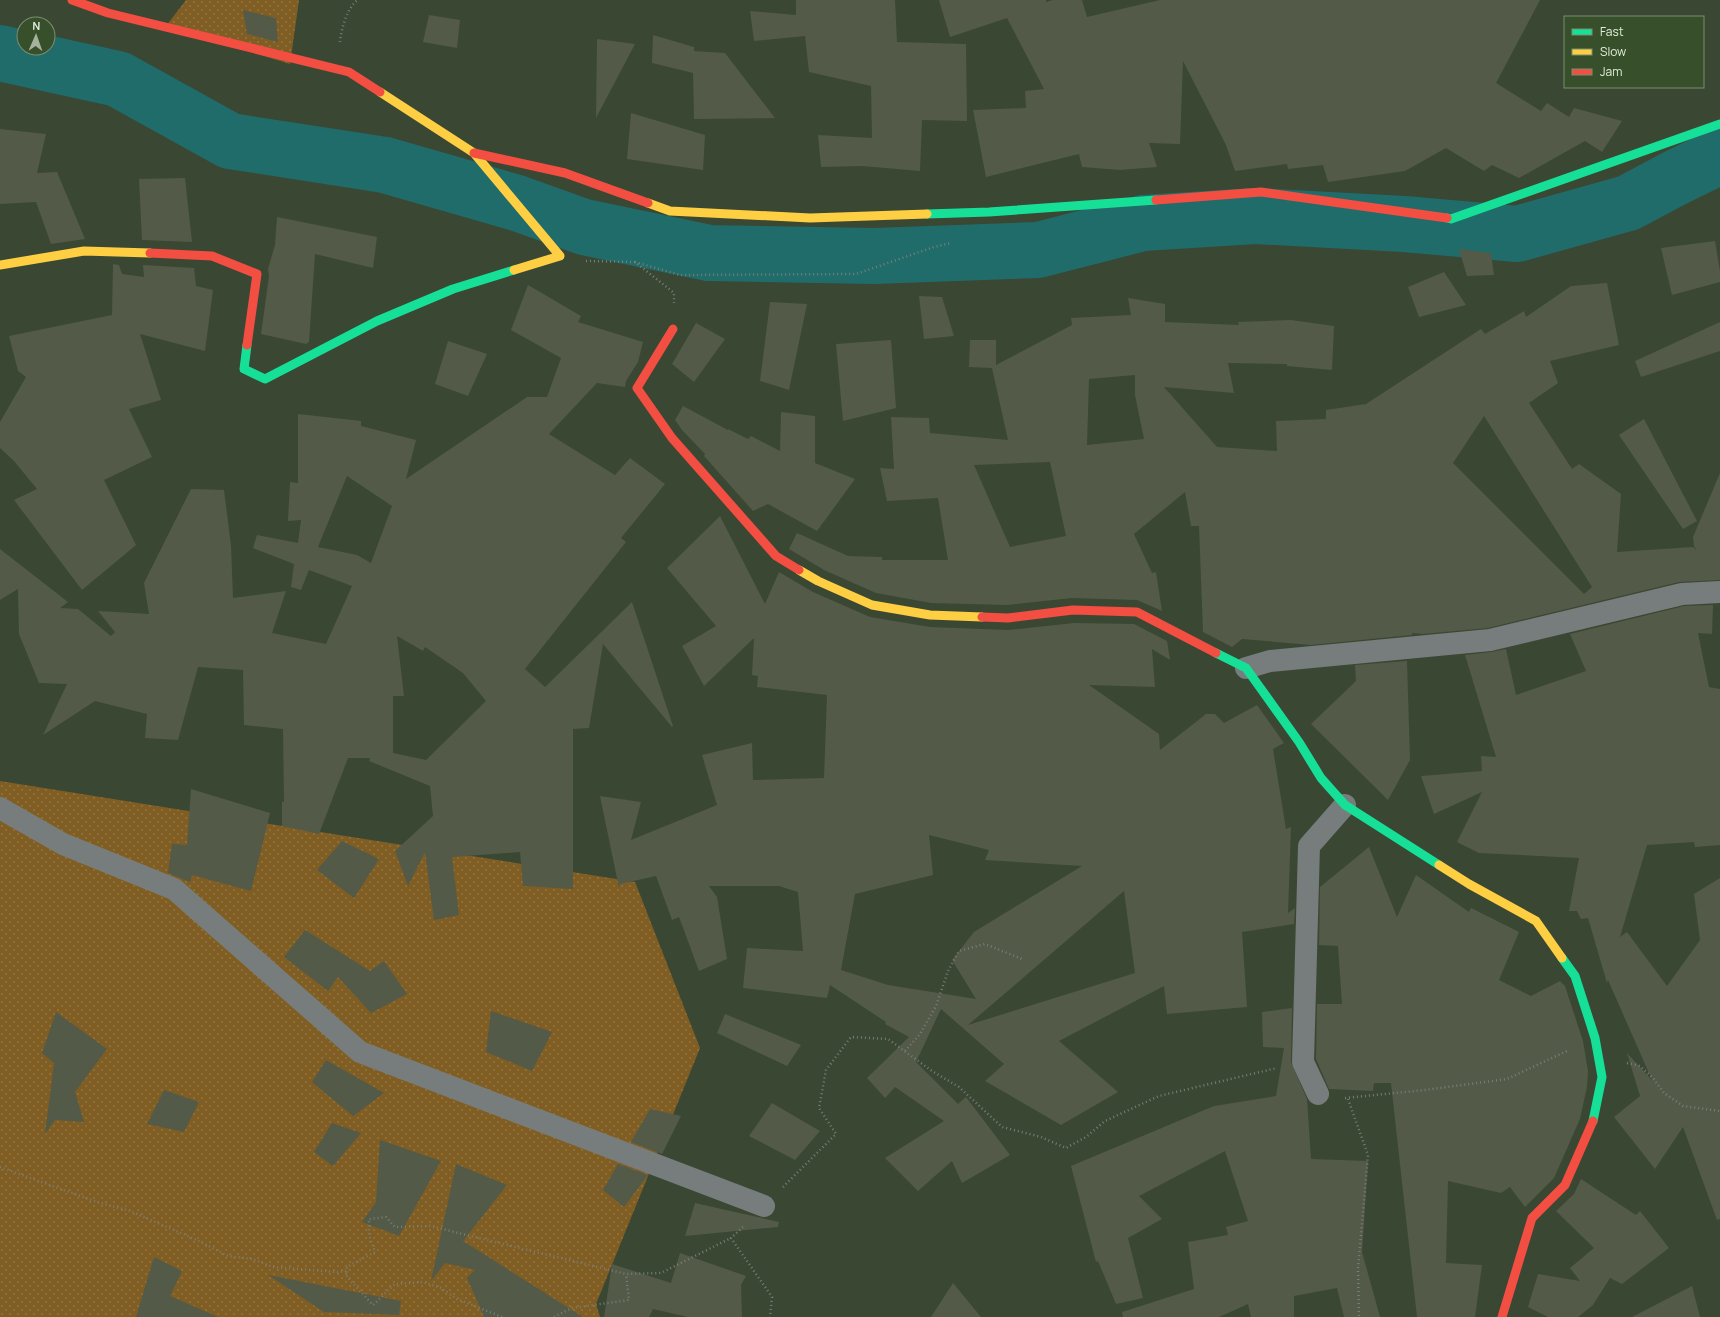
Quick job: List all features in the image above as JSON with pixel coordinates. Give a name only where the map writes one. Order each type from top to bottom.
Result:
[{"type":"street","points":[[0,265],[84,250],[212,256],[257,274],[244,369],[265,379],[377,321],[412,306],[453,289],[560,256],[474,153],[349,72],[108,14],[72,0]]},
{"type":"street","points":[[474,153],[565,173],[670,211],[810,218],[989,212],[1261,192],[1451,219],[1720,124]]},
{"type":"street","points":[[673,329],[637,388],[672,438],[776,556],[818,581],[872,604],[930,615],[1008,618],[1073,610],[1137,612],[1246,668],[1299,742],[1321,778],[1345,805],[1469,884],[1536,921],[1575,976],[1594,1038],[1602,1077],[1592,1123],[1565,1185],[1532,1218],[1502,1317]]},
{"type":"street","points":[[1246,668],[1270,661],[1490,640],[1682,594],[1720,592]]},
{"type":"street","points":[[1318,1094],[1303,1062],[1309,846],[1345,805]]},
{"type":"street","points":[[0,808],[63,844],[174,889],[360,1052],[764,1206]]},
{"type":"path","points":[[349,72],[339,53],[341,29],[354,3],[358,0]]},
{"type":"path","points":[[560,256],[576,261],[635,262],[680,275],[856,274],[934,247],[957,241]]},
{"type":"path","points":[[635,262],[674,293],[673,329]]},
{"type":"path","points":[[905,1051],[920,1034],[936,1006],[948,971],[959,951],[985,944],[1022,959]]},
{"type":"path","points":[[836,1134],[819,1108],[826,1070],[851,1038],[888,1039],[932,1070],[959,1086],[1002,1127],[1041,1137],[1066,1148],[1086,1137],[1105,1121],[1159,1096],[1303,1062]]},
{"type":"path","points":[[1318,1094],[1348,1099],[1507,1079],[1594,1038]]},
{"type":"path","points":[[1598,1055],[1640,1066],[1653,1078],[1664,1094],[1683,1106],[1720,1111]]},
{"type":"path","points":[[1348,1099],[1368,1156],[1358,1269],[1359,1317]]},
{"type":"path","points":[[0,1167],[97,1202],[130,1211],[199,1241],[228,1256],[252,1259],[273,1267],[347,1271]]},
{"type":"path","points":[[502,1317],[457,1299],[442,1288],[423,1282],[395,1284],[373,1305],[347,1277],[347,1267],[375,1252],[369,1235],[369,1219],[386,1217],[395,1227],[430,1226],[626,1274],[660,1274],[731,1238]]},
{"type":"path","points":[[554,1317],[572,1308],[629,1300],[626,1274]]},
{"type":"shaded area","points":[[186,0],[299,0],[290,64],[166,26]]},
{"type":"shaded area","points":[[0,781],[635,882],[700,1048],[596,1304],[600,1317],[0,1317]]},
{"type":"building","points":[[796,0],[895,0],[897,42],[966,44],[967,121],[922,120],[920,171],[862,166],[821,167],[818,135],[872,138],[871,86],[809,72],[805,36],[754,41],[750,11],[796,15]]},
{"type":"building","points":[[939,0],[1046,0],[1046,2],[1053,0],[1082,0],[1087,17],[1160,0],[1540,0],[1496,83],[1541,111],[1547,103],[1569,117],[1574,108],[1622,121],[1602,152],[1585,141],[1519,178],[1492,165],[1484,171],[1446,148],[1405,171],[1328,182],[1323,165],[1288,169],[1287,164],[1235,171],[1226,145],[1183,61],[1180,144],[1149,143],[1157,167],[1120,170],[1082,167],[1079,154],[986,177],[973,110],[1026,108],[1025,91],[1044,89],[1007,18],[950,37]]},
{"type":"building","points":[[243,10],[276,18],[278,42],[247,34]]},
{"type":"building","points":[[429,15],[460,20],[457,48],[423,42]]},
{"type":"building","points":[[653,35],[694,47],[694,51],[725,53],[775,118],[694,119],[693,73],[652,63]]},
{"type":"building","points":[[597,39],[635,44],[596,118]]},
{"type":"building","points":[[631,113],[705,135],[703,170],[627,159]]},
{"type":"building","points":[[0,129],[46,134],[37,173],[57,172],[85,239],[51,244],[36,202],[0,204]]},
{"type":"building","points":[[185,178],[192,242],[142,240],[139,179]]},
{"type":"building","points":[[277,217],[377,237],[373,268],[315,254],[309,342],[306,344],[261,334],[269,276],[268,269],[275,245]]},
{"type":"building","points":[[1715,241],[1720,271],[1720,282],[1672,295],[1661,248]]},
{"type":"building","points":[[1459,249],[1491,253],[1494,275],[1467,276]]},
{"type":"building","points":[[113,264],[119,265],[122,274],[144,277],[143,265],[194,268],[196,286],[213,290],[205,351],[140,334],[161,400],[129,409],[152,457],[104,480],[136,545],[82,590],[14,500],[37,489],[14,461],[0,448],[0,422],[26,377],[18,371],[9,336],[112,315]]},
{"type":"building","points":[[1444,272],[1466,305],[1419,317],[1408,287]]},
{"type":"building","points":[[1607,283],[1619,345],[1550,361],[1558,383],[1529,403],[1572,469],[1579,464],[1621,494],[1617,552],[1693,547],[1696,550],[1693,537],[1720,473],[1720,580],[1679,582],[1488,628],[1423,634],[1412,633],[1412,635],[1311,645],[1242,639],[1232,647],[1203,632],[1199,526],[1191,526],[1185,492],[1134,534],[1152,573],[1156,572],[1162,611],[1137,600],[1072,598],[1007,605],[931,603],[876,593],[824,570],[789,549],[797,533],[848,556],[882,557],[882,560],[948,560],[938,498],[887,501],[880,468],[894,469],[891,417],[929,418],[930,433],[1008,440],[992,368],[969,367],[970,340],[996,340],[996,365],[1072,325],[1071,318],[1131,315],[1128,298],[1165,304],[1165,322],[1239,325],[1238,322],[1291,320],[1334,326],[1332,370],[1287,366],[1287,364],[1228,363],[1234,393],[1164,387],[1217,447],[1277,451],[1276,421],[1326,419],[1326,410],[1366,404],[1481,329],[1485,334],[1524,311],[1526,317],[1571,286]],"holes":[[[1135,375],[1135,395],[1144,439],[1087,445],[1089,379]],[[1484,416],[1592,587],[1584,594],[1453,463]],[[1050,462],[1066,536],[1010,547],[974,465]]]},
{"type":"building","points":[[528,285],[581,316],[578,322],[643,342],[638,362],[626,381],[625,387],[597,383],[549,434],[615,475],[630,458],[665,484],[621,538],[626,542],[525,669],[545,687],[632,602],[673,726],[672,727],[603,644],[589,728],[573,729],[573,889],[523,886],[520,852],[452,857],[459,915],[434,920],[425,852],[408,886],[395,851],[433,816],[430,786],[369,761],[370,758],[348,758],[319,834],[282,826],[282,802],[284,802],[283,729],[244,725],[243,670],[198,667],[178,740],[145,738],[147,714],[95,701],[43,735],[67,684],[39,683],[19,634],[18,589],[0,600],[0,549],[68,602],[60,608],[78,609],[111,636],[115,632],[98,611],[149,614],[144,583],[191,489],[224,490],[231,546],[233,598],[286,591],[272,633],[326,644],[352,586],[309,570],[301,590],[291,587],[294,564],[253,548],[257,535],[298,543],[301,520],[288,521],[290,482],[298,483],[298,414],[361,421],[361,426],[416,440],[406,479],[527,397],[547,397],[561,358],[511,330]],"holes":[[[347,476],[392,506],[371,563],[357,555],[318,547]],[[397,636],[423,651],[425,647],[463,673],[486,701],[426,760],[393,753],[393,696],[404,696]]]},
{"type":"building","points":[[919,296],[942,297],[954,336],[924,339]]},
{"type":"building","points":[[770,302],[807,304],[789,390],[760,381]]},
{"type":"building","points":[[1720,322],[1720,351],[1641,377],[1635,361]]},
{"type":"building","points":[[696,323],[725,339],[694,382],[672,364]]},
{"type":"building","points":[[891,340],[896,408],[843,421],[836,344]]},
{"type":"building","points":[[448,341],[487,354],[468,396],[435,384]]},
{"type":"building","points":[[683,406],[728,430],[748,439],[751,436],[780,451],[781,412],[815,416],[815,463],[855,479],[817,531],[768,504],[753,511],[704,456],[705,454],[682,430],[675,420]]},
{"type":"building","points":[[1644,419],[1697,521],[1683,529],[1619,435]]},
{"type":"building","points":[[720,516],[765,604],[779,572],[813,592],[870,617],[930,627],[1008,630],[1074,623],[1134,624],[1167,641],[1170,660],[1152,649],[1155,687],[1089,685],[1159,734],[1160,750],[1206,714],[1215,714],[1224,723],[1257,705],[1284,743],[1273,749],[1286,829],[1291,827],[1288,913],[1295,908],[1294,924],[1242,932],[1247,1007],[1167,1014],[1164,986],[1059,1041],[1118,1092],[1061,1125],[985,1081],[1004,1064],[941,1009],[916,1062],[958,1104],[966,1097],[1010,1155],[962,1183],[952,1161],[918,1191],[885,1158],[944,1121],[895,1087],[885,1098],[867,1078],[909,1037],[885,1024],[886,1022],[830,985],[827,998],[743,988],[747,948],[803,951],[798,892],[779,886],[709,886],[717,897],[727,959],[699,971],[679,917],[672,920],[656,876],[620,884],[619,888],[600,796],[641,802],[631,840],[717,805],[702,755],[752,743],[753,780],[824,778],[827,695],[757,687],[758,676],[752,675],[754,638],[704,686],[682,646],[716,626],[667,568]],"holes":[[[929,835],[989,850],[985,860],[1082,866],[974,932],[952,960],[976,999],[888,985],[841,970],[855,894],[933,875]],[[1124,891],[1135,973],[968,1025],[995,1002]]]},
{"type":"building","points":[[1713,605],[1712,634],[1698,633],[1709,687],[1720,689],[1720,845],[1695,847],[1694,842],[1647,845],[1620,937],[1627,932],[1667,986],[1700,940],[1694,894],[1720,878],[1720,1219],[1717,1220],[1683,1127],[1655,1169],[1614,1117],[1640,1096],[1627,1053],[1652,1080],[1608,980],[1607,983],[1588,918],[1581,919],[1577,911],[1569,911],[1579,858],[1479,853],[1457,842],[1482,792],[1434,814],[1421,776],[1482,771],[1481,756],[1496,757],[1465,655],[1506,649],[1516,695],[1586,671],[1570,634],[1684,606]]},
{"type":"building","points":[[1407,661],[1410,760],[1388,800],[1311,724],[1356,681],[1355,665]]},
{"type":"building","points":[[191,789],[270,813],[251,891],[192,875],[190,882],[168,873],[172,844],[187,845]]},
{"type":"building","points":[[342,841],[379,859],[354,898],[317,870]]},
{"type":"building","points":[[1369,847],[1397,917],[1416,875],[1469,912],[1471,908],[1519,932],[1499,980],[1531,996],[1560,981],[1565,986],[1583,1041],[1588,1071],[1587,1087],[1580,1119],[1554,1178],[1525,1207],[1510,1187],[1501,1193],[1448,1181],[1446,1263],[1482,1265],[1475,1317],[1417,1317],[1391,1083],[1374,1083],[1373,1091],[1329,1089],[1316,1059],[1317,1004],[1342,1004],[1338,946],[1319,945],[1320,887]]},
{"type":"building","points":[[305,930],[370,971],[384,961],[407,994],[371,1013],[338,977],[328,991],[284,957]]},
{"type":"building","points":[[1292,1008],[1291,1062],[1307,1099],[1311,1159],[1368,1161],[1362,1252],[1380,1317],[1344,1317],[1337,1288],[1294,1296],[1294,1317],[1251,1317],[1248,1304],[1219,1317],[1123,1317],[1122,1312],[1194,1289],[1188,1242],[1228,1235],[1226,1227],[1248,1221],[1225,1151],[1139,1196],[1162,1219],[1128,1238],[1143,1298],[1116,1304],[1098,1261],[1096,1262],[1071,1166],[1214,1106],[1276,1096],[1284,1048],[1263,1047],[1262,1012]]},
{"type":"building","points":[[491,1011],[552,1032],[532,1071],[486,1052]]},
{"type":"building","points":[[56,1012],[107,1049],[75,1092],[84,1122],[55,1120],[45,1134],[54,1063],[42,1053]]},
{"type":"building","points":[[725,1014],[801,1045],[787,1066],[717,1033]]},
{"type":"building","points":[[326,1060],[384,1093],[353,1116],[312,1082]]},
{"type":"building","points":[[164,1090],[199,1102],[184,1132],[147,1124]]},
{"type":"building","points":[[772,1103],[820,1131],[795,1160],[749,1136]]},
{"type":"building","points":[[650,1109],[681,1116],[662,1154],[631,1142]]},
{"type":"building","points":[[332,1123],[361,1133],[333,1166],[314,1152]]},
{"type":"building","points":[[380,1140],[441,1161],[399,1236],[362,1222],[376,1202]]},
{"type":"building","points":[[456,1164],[507,1185],[463,1241],[583,1317],[484,1317],[467,1278],[475,1270],[445,1263],[431,1281]]},
{"type":"building","points":[[618,1164],[648,1175],[624,1207],[603,1190]]},
{"type":"building","points":[[1581,1179],[1636,1215],[1640,1211],[1669,1248],[1622,1284],[1610,1278],[1593,1305],[1578,1317],[1548,1317],[1528,1307],[1538,1274],[1580,1281],[1570,1268],[1594,1248],[1556,1211],[1574,1194]]},
{"type":"building","points":[[695,1203],[779,1222],[778,1227],[685,1236]]},
{"type":"building","points":[[680,1253],[746,1276],[741,1285],[742,1317],[688,1317],[653,1309],[649,1317],[604,1317],[612,1264],[671,1283]]},
{"type":"building","points":[[154,1257],[182,1271],[170,1296],[218,1317],[136,1317]]},
{"type":"building","points":[[268,1275],[401,1301],[399,1315],[324,1312]]},
{"type":"building","points":[[953,1283],[981,1317],[931,1317]]},
{"type":"building","points":[[1692,1286],[1700,1317],[1632,1317]]},
{"type":"waterway","points":[[0,53],[118,79],[230,141],[385,165],[517,203],[584,227],[709,253],[874,256],[1038,250],[1143,223],[1255,216],[1404,224],[1517,234],[1628,203],[1720,156]]},
{"type":"traffic: fast","points":[[1447,218],[1451,219],[1720,124]]},
{"type":"traffic: fast","points":[[927,214],[989,212],[1156,200]]},
{"type":"traffic: fast","points":[[247,345],[244,369],[265,379],[377,321],[453,289],[514,270]]},
{"type":"traffic: fast","points":[[1216,653],[1246,668],[1299,742],[1321,778],[1345,805],[1439,865]]},
{"type":"traffic: fast","points":[[1562,958],[1575,976],[1595,1038],[1602,1077],[1593,1121]]},
{"type":"traffic: slow","points":[[380,92],[474,153],[560,256],[514,270]]},
{"type":"traffic: slow","points":[[648,203],[670,211],[810,218],[927,214]]},
{"type":"traffic: slow","points":[[0,265],[84,251],[150,253]]},
{"type":"traffic: slow","points":[[799,570],[818,581],[872,605],[930,615],[982,617]]},
{"type":"traffic: slow","points":[[1439,865],[1469,884],[1536,921],[1562,958]]},
{"type":"traffic: jam","points":[[72,0],[108,13],[349,72],[380,92]]},
{"type":"traffic: jam","points":[[474,153],[565,173],[648,203]]},
{"type":"traffic: jam","points":[[1156,200],[1261,192],[1447,218]]},
{"type":"traffic: jam","points":[[150,253],[212,256],[257,274],[247,345]]},
{"type":"traffic: jam","points":[[673,329],[637,388],[672,438],[776,556],[799,570]]},
{"type":"traffic: jam","points":[[982,617],[1008,618],[1073,610],[1137,612],[1216,653]]},
{"type":"traffic: jam","points":[[1502,1317],[1532,1218],[1565,1185],[1593,1121]]}]
